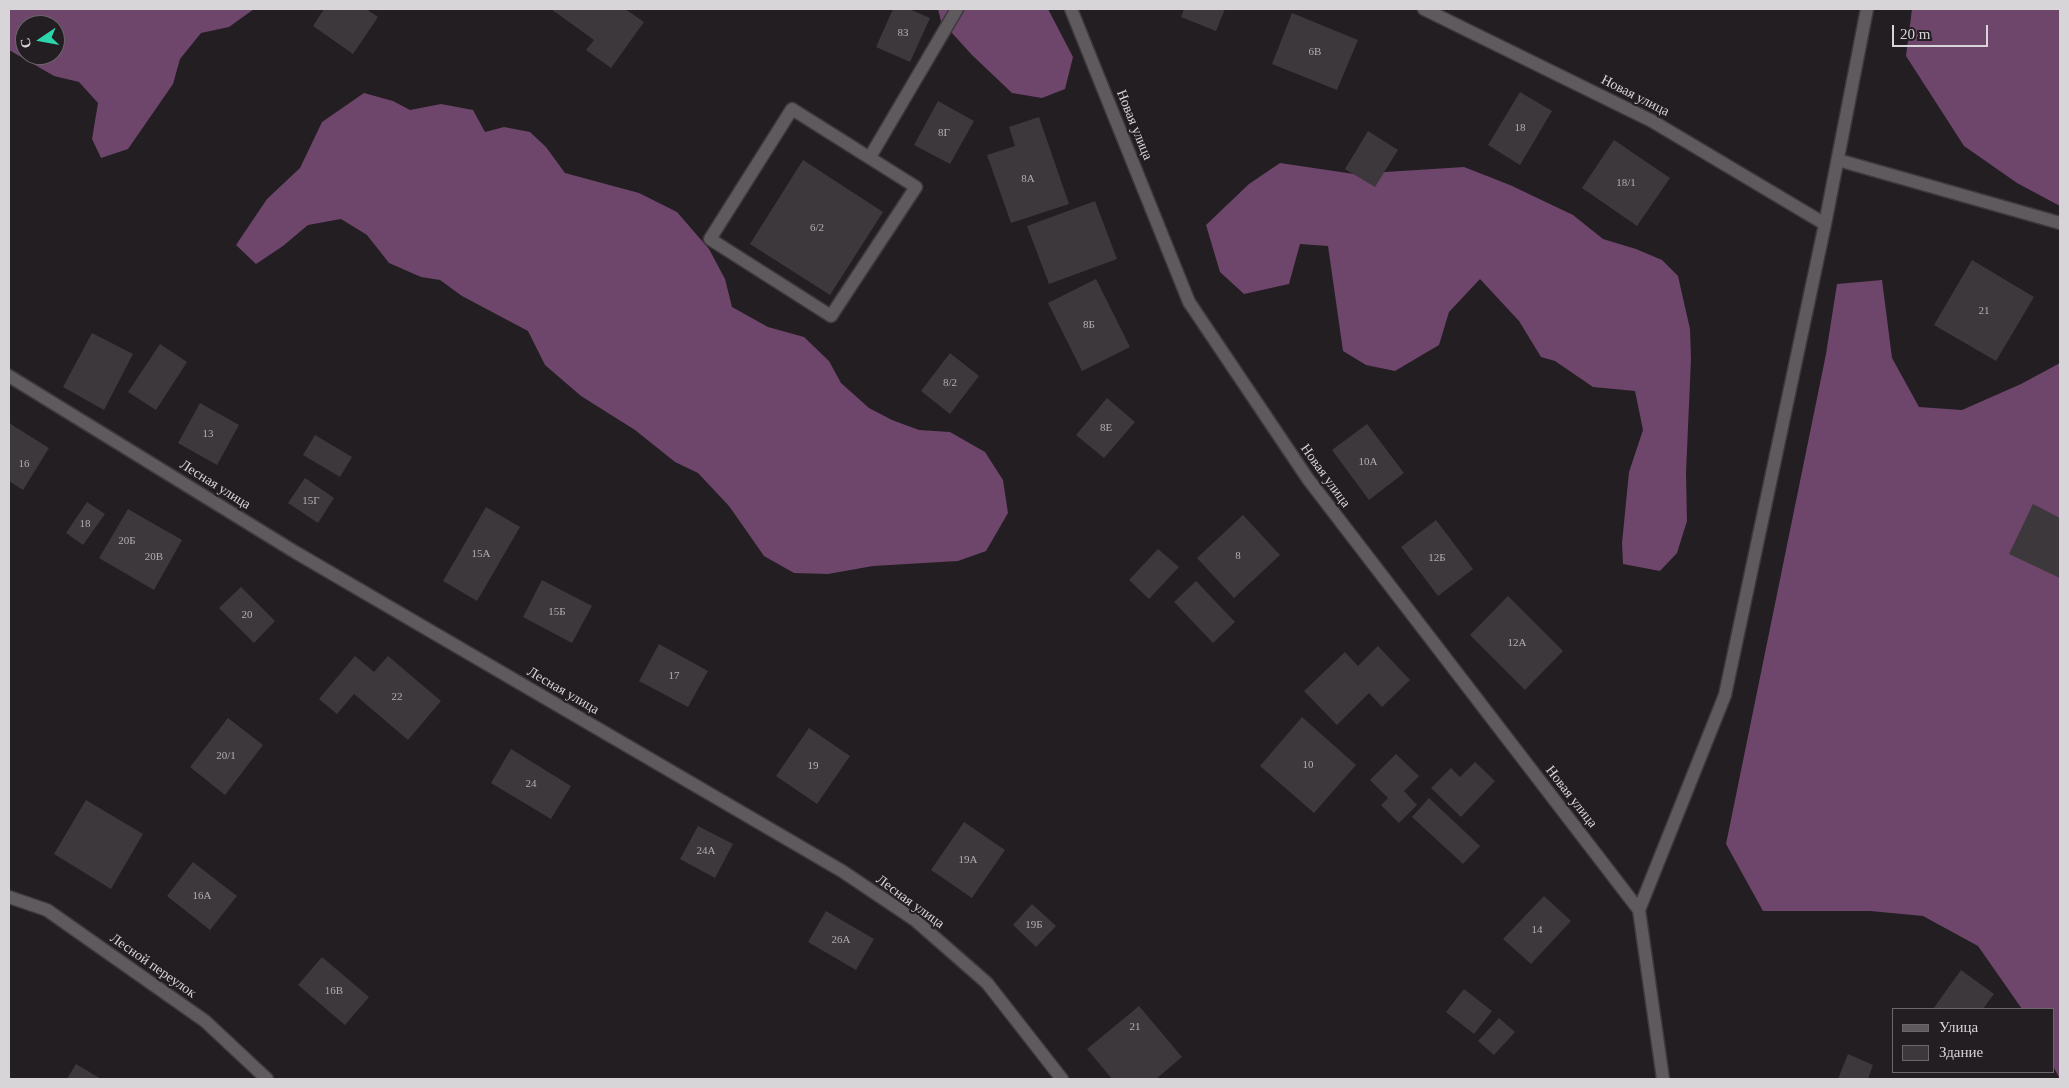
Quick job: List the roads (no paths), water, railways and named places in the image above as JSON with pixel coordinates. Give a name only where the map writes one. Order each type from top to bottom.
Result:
[{"type":"street","points":[[870,157],[957,9]]},
{"type":"street","name":"Новая улица","points":[[1071,9],[1189,302],[1308,479],[1639,910]]},
{"type":"street","name":"Новая улица","points":[[1424,9],[1652,121],[1825,224]]},
{"type":"street","points":[[1663,1079],[1639,910],[1725,695],[1825,224],[1868,9]]},
{"type":"street","points":[[792,109],[870,157],[916,188],[831,316],[710,239],[792,109]]},
{"type":"street","points":[[1838,160],[2060,222]]},
{"type":"street","name":"Лесная улица","points":[[9,376],[295,552],[842,871],[915,920],[987,983],[1062,1079]]},
{"type":"street","name":"Лесной переулок","points":[[9,897],[47,910],[87,938],[205,1022],[267,1079]]}]
